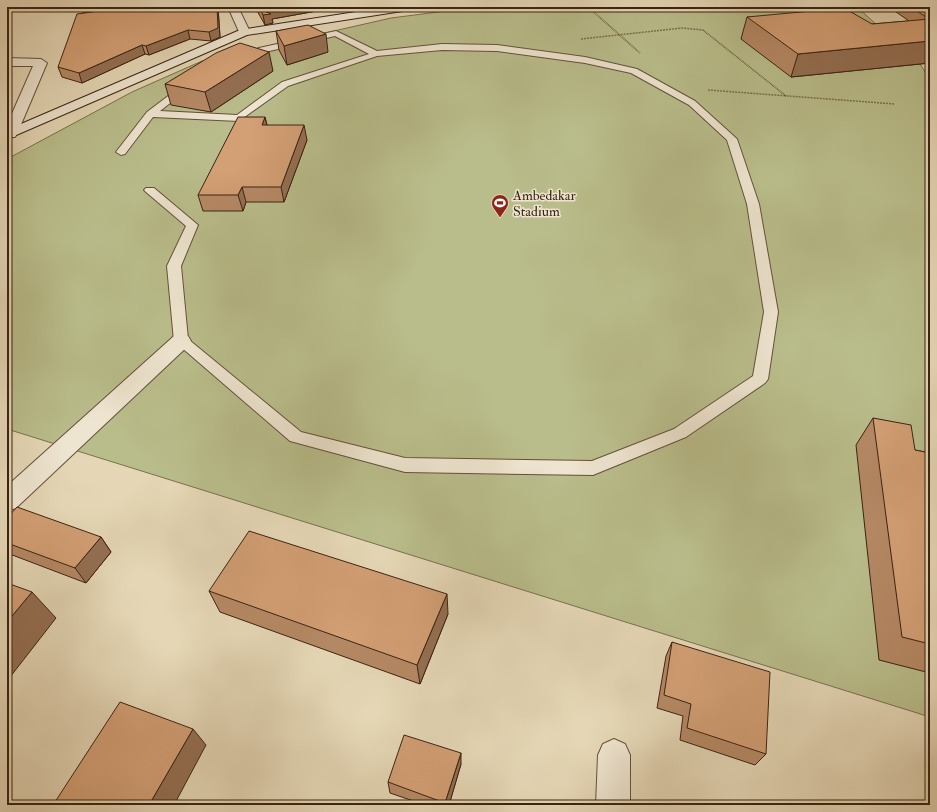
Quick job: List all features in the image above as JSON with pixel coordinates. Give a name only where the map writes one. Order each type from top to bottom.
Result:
[{"type":"street","points":[[233,7],[244,32]]},
{"type":"street","points":[[9,134],[244,32],[409,7]]},
{"type":"street","points":[[7,62],[41,62],[9,134]]},
{"type":"street","points":[[7,501],[181,341]]},
{"type":"street","points":[[612,805],[614,755]]},
{"type":"lane","points":[[235,62],[262,50],[336,33],[376,54]]},
{"type":"lane","points":[[150,114],[239,118],[285,84],[376,54],[442,47],[497,48],[585,60],[634,72],[692,104],[732,139],[753,204],[771,312],[760,379],[680,433],[593,468],[405,465],[296,437],[181,341],[174,266],[192,225],[150,190]]},
{"type":"lane","points":[[121,152],[150,114],[194,81]]},
{"type":"path","points":[[588,7],[643,55]]},
{"type":"path","points":[[581,39],[682,28],[703,30],[786,96]]},
{"type":"path","points":[[704,90],[895,104]]},
{"type":"green space","points":[[477,7],[857,7],[920,64],[930,79],[930,717],[7,429],[7,159],[132,92],[202,61],[391,18]]},
{"type":"building","points":[[129,7],[217,7],[218,28],[209,32],[188,30],[146,46],[142,45],[79,73],[58,67],[77,14]]},
{"type":"building","points":[[259,7],[285,7],[264,11],[271,14],[263,15]]},
{"type":"building","points":[[911,7],[930,7],[930,19],[929,19]]},
{"type":"building","points":[[844,8],[872,24],[930,19],[930,41],[798,54],[747,17]]},
{"type":"building","points":[[308,25],[326,34],[284,46],[276,31]]},
{"type":"building","points":[[240,43],[269,52],[205,92],[165,84],[216,53]]},
{"type":"building","points":[[238,117],[265,117],[262,125],[304,125],[281,187],[242,187],[238,195],[198,195]]},
{"type":"building","points":[[873,418],[911,425],[915,450],[930,453],[930,644],[902,637]]},
{"type":"building","points":[[17,507],[101,537],[75,568],[7,543],[7,518]]},
{"type":"building","points":[[249,531],[447,594],[417,665],[209,591]]},
{"type":"building","points":[[7,583],[32,592],[7,622]]},
{"type":"building","points":[[672,642],[770,672],[766,754],[687,728],[691,704],[664,695]]},
{"type":"building","points":[[120,702],[193,729],[149,805],[53,805]]},
{"type":"building","points":[[404,735],[461,753],[445,803],[388,782]]},
{"type":"place","name":"Ambedakar Stadium","points":[[500,218]]}]
